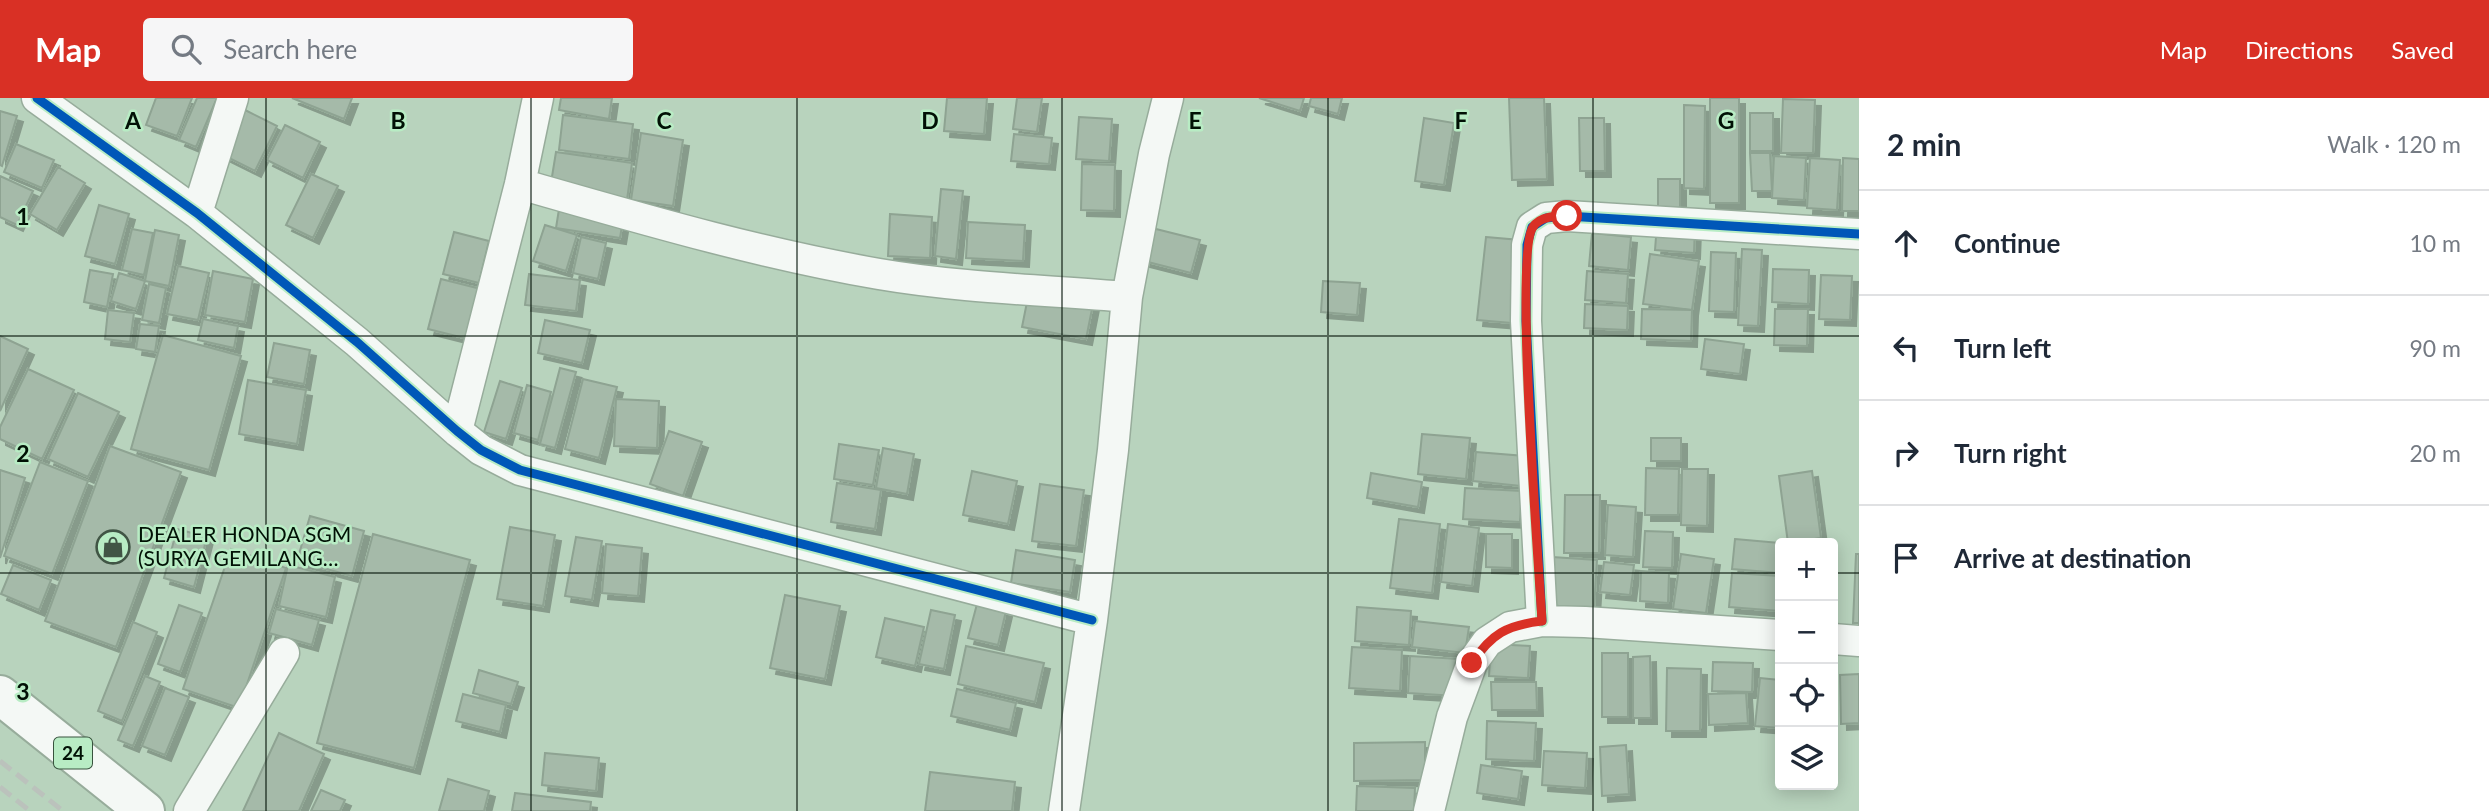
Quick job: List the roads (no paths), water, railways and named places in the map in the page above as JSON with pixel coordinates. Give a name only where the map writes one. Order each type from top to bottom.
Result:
[{"type":"highway","name":"24","points":[[0,695],[145,811]]},
{"type":"street","points":[[37,98],[197,213],[357,342],[457,432],[481,450],[520,470],[1091,620]]},
{"type":"street","points":[[197,213],[233,98]]},
{"type":"street","points":[[457,432],[520,184],[538,98]]},
{"type":"street","points":[[1064,811],[1113,450],[1127,297],[1154,154],[1168,98]]},
{"type":"street","points":[[520,184],[696,234],[882,275],[1127,297]]},
{"type":"street","points":[[1542,621],[1526,321],[1527,245],[1532,227],[1546,218],[1567,216],[1859,234]]},
{"type":"street","points":[[1429,811],[1452,717],[1472,663],[1488,642],[1510,627],[1542,621],[1775,635]]},
{"type":"street","points":[[1838,639],[1859,640]]},
{"type":"street","points":[[189,811],[284,653]]},
{"type":"railway","points":[[0,761],[63,811]]},
{"type":"railway","points":[[0,787],[30,811]]},
{"type":"place","name":"DEALER HONDA SGM (SURYA GEMILANG…","points":[[113,547]]}]
